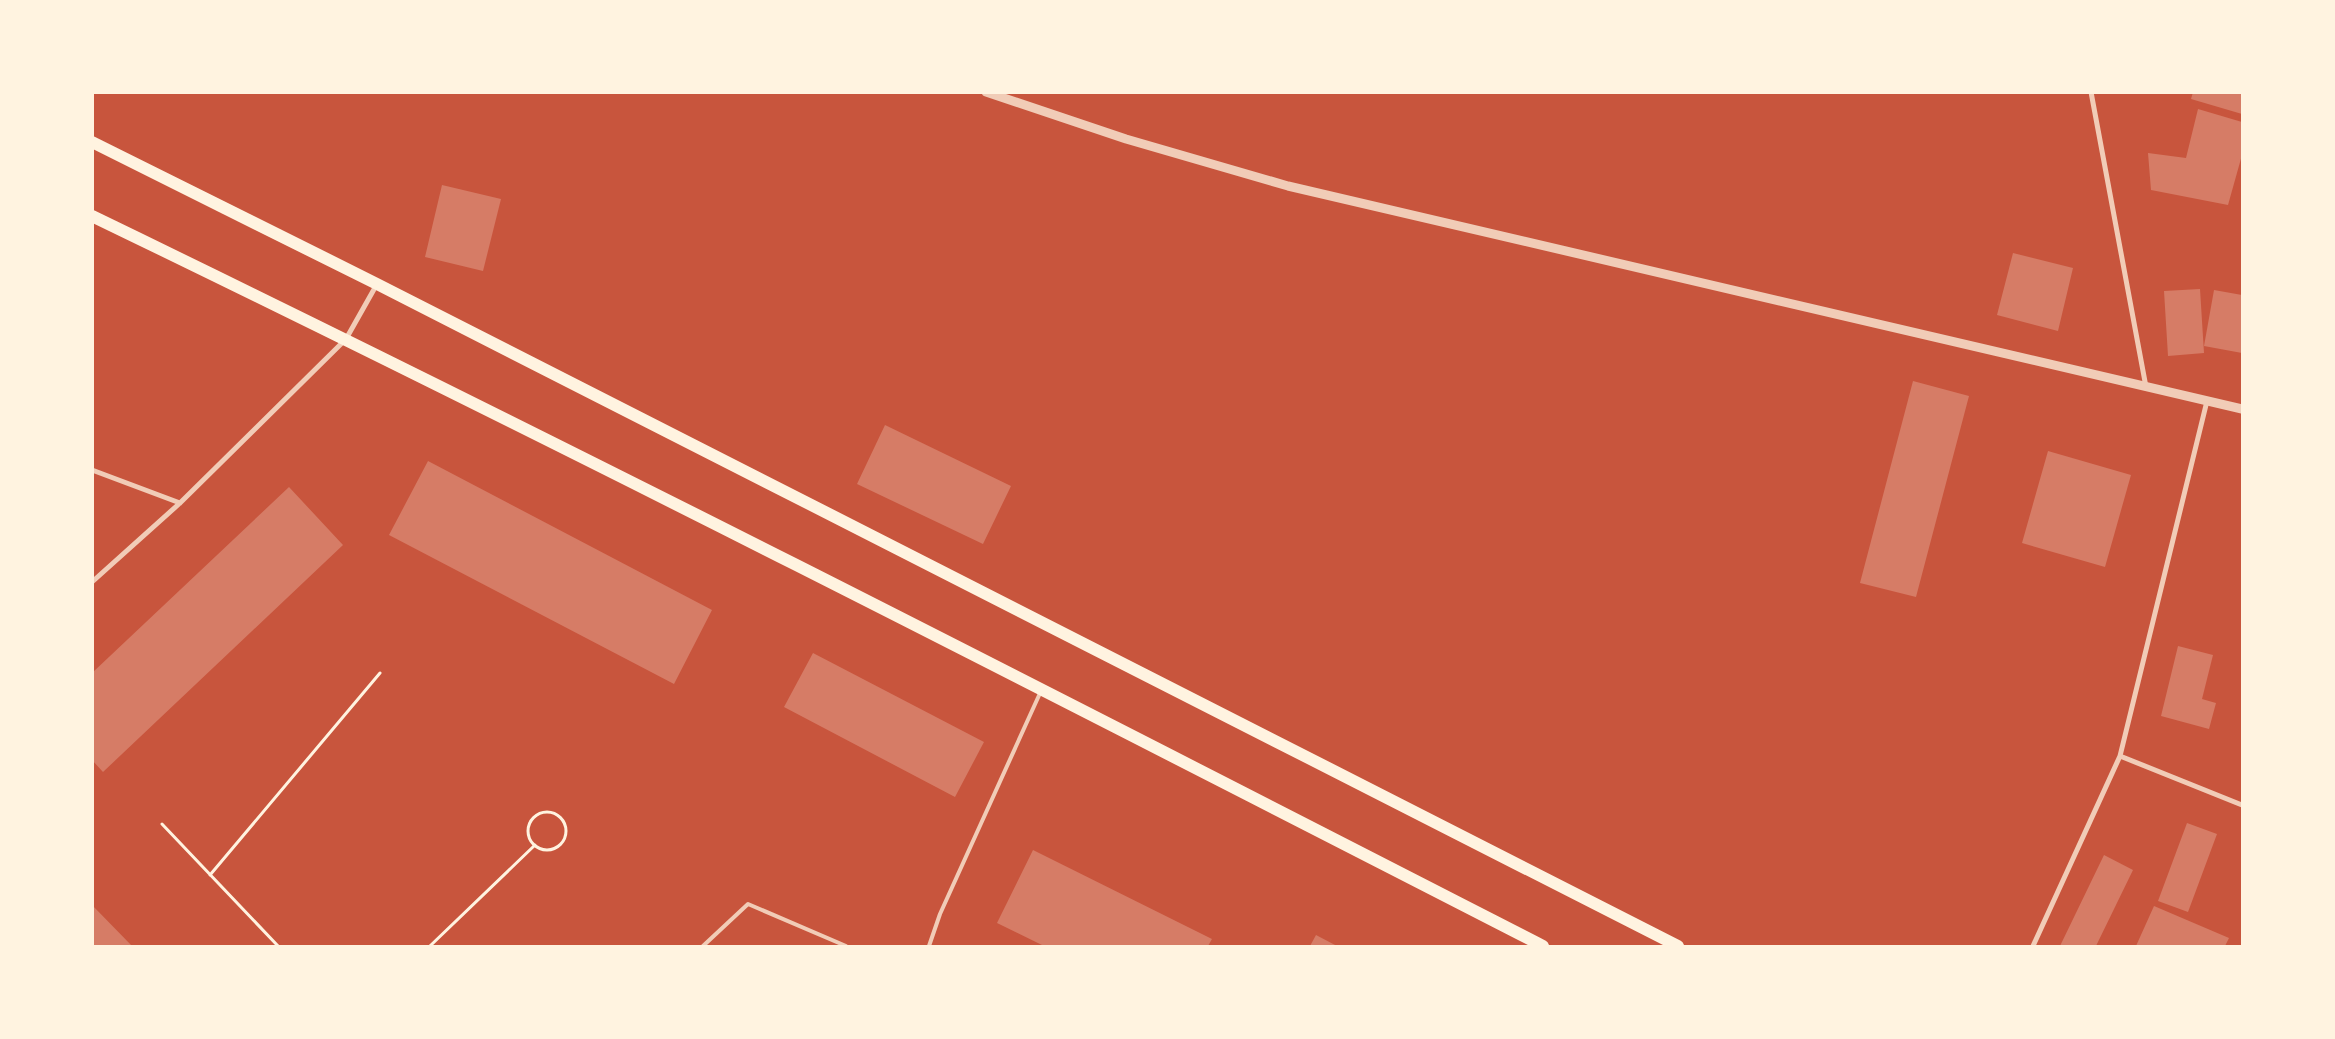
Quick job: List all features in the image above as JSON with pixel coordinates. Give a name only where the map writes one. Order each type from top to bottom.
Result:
[{"type":"main road","points":[[92,142],[377,284],[1678,946]]},
{"type":"main road","points":[[92,216],[346,339],[1042,689],[1543,946]]},
{"type":"street","points":[[986,92],[1126,139],[1288,186],[2242,409]]},
{"type":"street","points":[[2091,92],[2146,388]]},
{"type":"street","points":[[92,582],[180,503],[346,339],[377,284]]},
{"type":"street","points":[[2033,946],[2120,756],[2207,401]]},
{"type":"street","points":[[92,470],[180,503]]},
{"type":"street","points":[[2120,756],[2242,805]]},
{"type":"lane","points":[[929,946],[940,914],[1042,689]]},
{"type":"lane","points":[[703,946],[748,904],[846,946]]},
{"type":"path","points":[[210,875],[380,673]]},
{"type":"path","points":[[546,812],[560,818],[566,831],[561,844],[555,849],[548,850],[540,849],[535,845],[530,839],[528,832],[534,819],[546,812]]},
{"type":"path","points":[[162,824],[278,946]]},
{"type":"path","points":[[430,946],[535,845]]},
{"type":"building","points":[[2193,92],[2242,92],[2242,114],[2191,99]]},
{"type":"building","points":[[2198,109],[2242,122],[2242,155],[2228,205],[2151,190],[2148,153],[2186,158]]},
{"type":"building","points":[[442,185],[501,199],[483,271],[425,257]]},
{"type":"building","points":[[2013,253],[2073,268],[2058,331],[1997,315]]},
{"type":"building","points":[[2200,289],[2204,353],[2168,356],[2164,291]]},
{"type":"building","points":[[2214,290],[2242,295],[2242,353],[2204,346]]},
{"type":"building","points":[[1913,381],[1969,396],[1916,597],[1860,583]]},
{"type":"building","points":[[885,425],[1011,486],[983,544],[857,484]]},
{"type":"building","points":[[2048,451],[2131,475],[2105,567],[2022,543]]},
{"type":"building","points":[[428,461],[712,610],[674,684],[389,535]]},
{"type":"building","points":[[289,487],[343,545],[103,772],[92,760],[92,673]]},
{"type":"building","points":[[2178,646],[2213,655],[2202,699],[2216,703],[2209,729],[2161,716]]},
{"type":"building","points":[[813,653],[984,742],[955,797],[784,707]]},
{"type":"building","points":[[2187,823],[2217,834],[2188,912],[2158,901]]},
{"type":"building","points":[[1033,850],[1212,939],[1208,946],[1044,946],[997,923]]},
{"type":"building","points":[[2104,855],[2133,870],[2096,946],[2060,946]]},
{"type":"building","points":[[92,905],[132,946],[92,946]]},
{"type":"building","points":[[2154,906],[2229,938],[2225,946],[2136,946]]},
{"type":"building","points":[[1316,935],[1337,946],[1310,946]]}]
